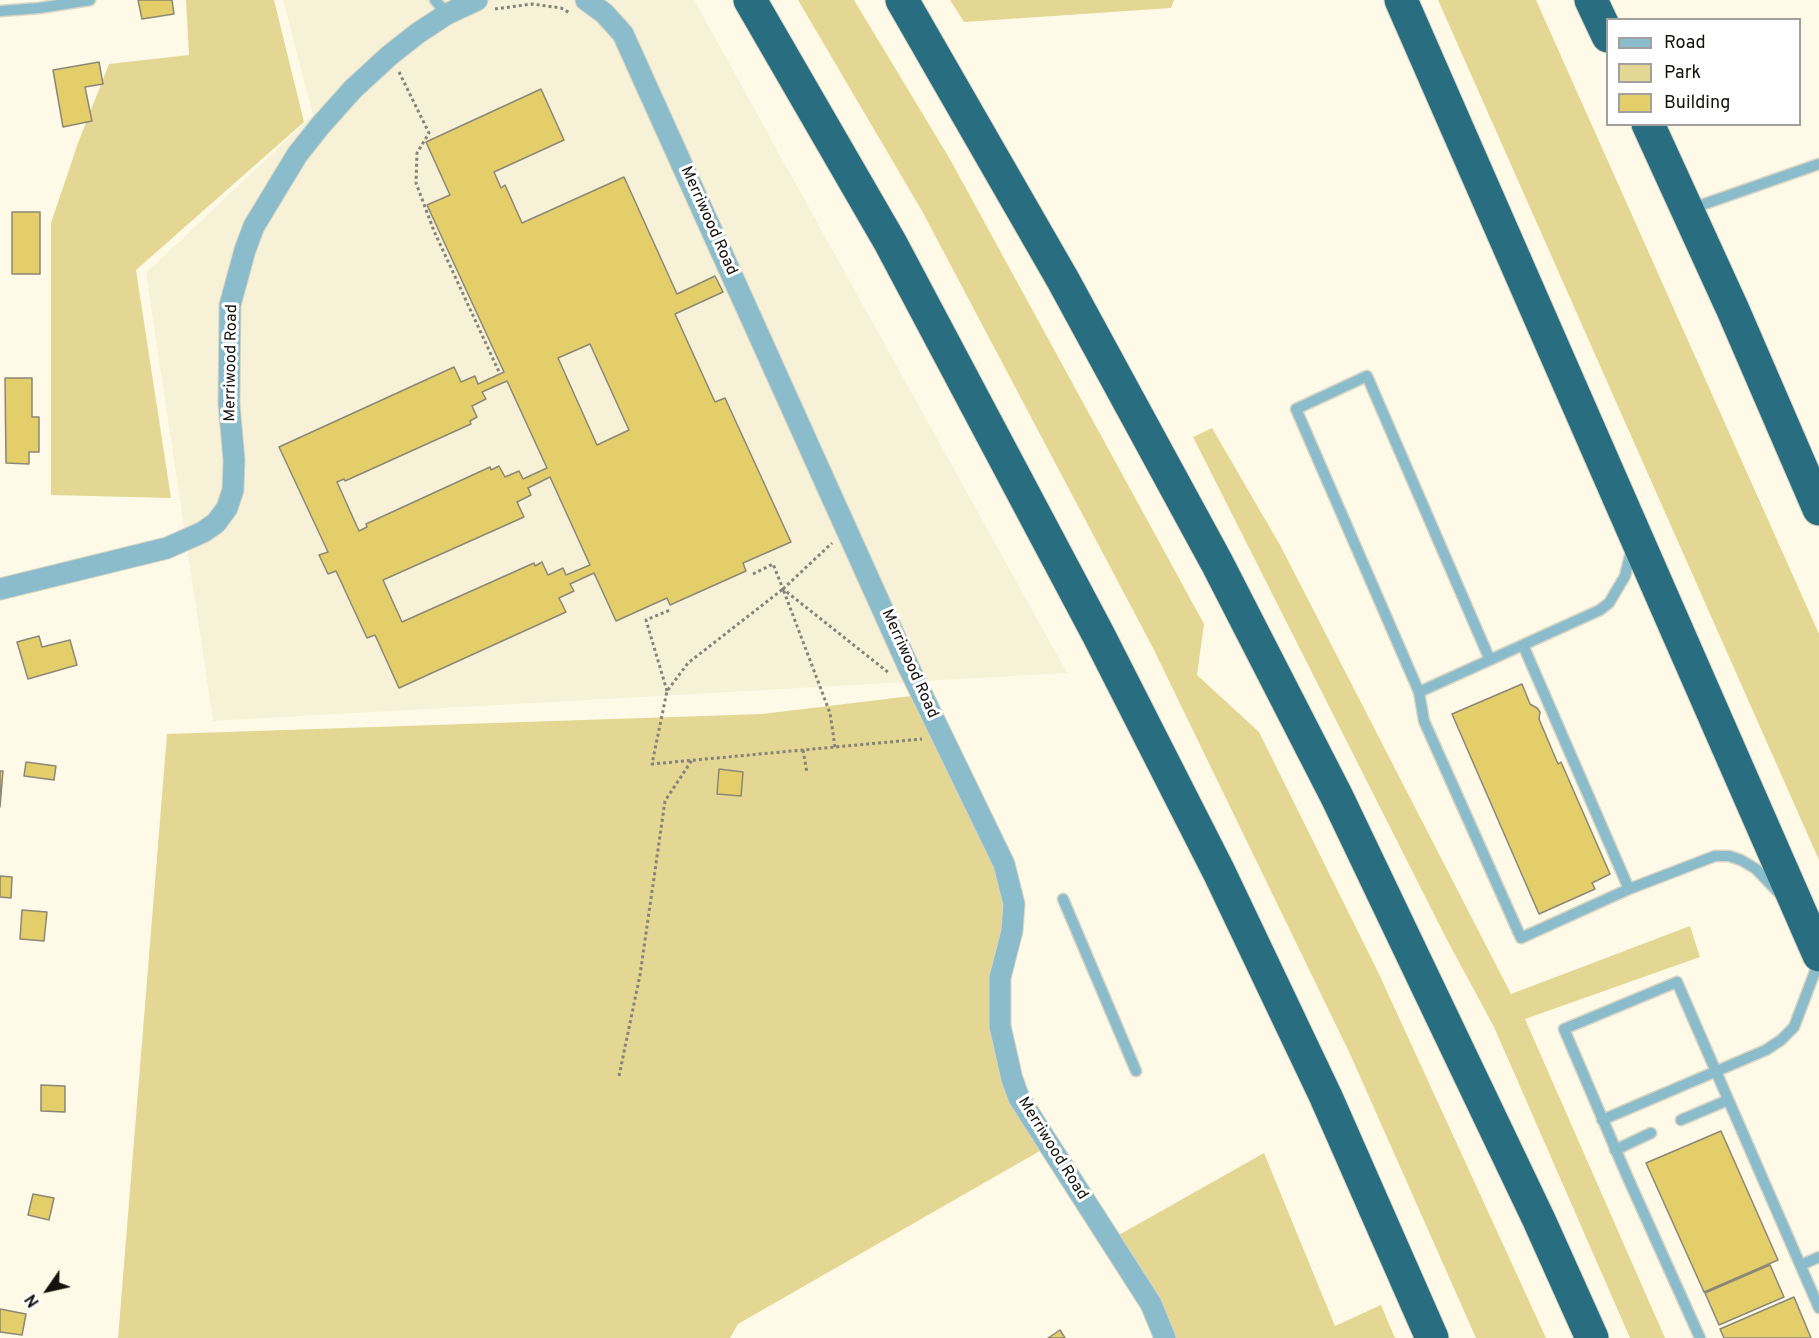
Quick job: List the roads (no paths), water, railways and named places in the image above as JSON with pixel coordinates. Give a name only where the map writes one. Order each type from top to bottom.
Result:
[{"type":"highway","points":[[750,0],[890,242],[1098,634],[1219,872],[1321,1086],[1432,1338]]},
{"type":"highway","points":[[902,0],[1063,280],[1222,574],[1352,829],[1534,1209],[1592,1338]]},
{"type":"highway","points":[[1401,0],[1819,955]]},
{"type":"highway","points":[[1591,0],[1606,32]]},
{"type":"highway","points":[[1649,126],[1733,310],[1819,509]]},
{"type":"street","name":"Merriwood Road","points":[[0,589],[167,548],[216,524],[227,508],[233,490],[234,460],[229,404],[230,305],[244,250],[254,226],[297,155],[353,90],[441,7],[484,5]]},
{"type":"street","name":"Merriwood Road","points":[[581,8],[604,13],[623,34],[909,668],[1004,864],[1014,904],[1012,931],[1000,978],[1000,1026],[1018,1098],[1150,1304],[1165,1338]]},
{"type":"lane","points":[[0,11],[90,0]]},
{"type":"lane","points":[[1687,210],[1819,164]]},
{"type":"lane","points":[[1491,660],[1367,376],[1296,409],[1419,692],[1425,721],[1521,938],[1629,889],[1715,856],[1729,856],[1755,869],[1801,915]]},
{"type":"lane","points":[[1419,692],[1600,610],[1609,603],[1625,576],[1635,534]]},
{"type":"lane","points":[[1523,645],[1629,889]]},
{"type":"lane","points":[[1063,899],[1136,1071]]},
{"type":"lane","points":[[1602,1120],[1766,1050],[1781,1040],[1794,1027],[1819,961]]},
{"type":"lane","points":[[1700,1338],[1615,1150],[1564,1029],[1677,982],[1819,1308]]},
{"type":"lane","points":[[1681,1120],[1728,1100]]},
{"type":"lane","points":[[1615,1150],[1651,1133]]},
{"type":"lane","points":[[1801,1265],[1819,1257]]}]
